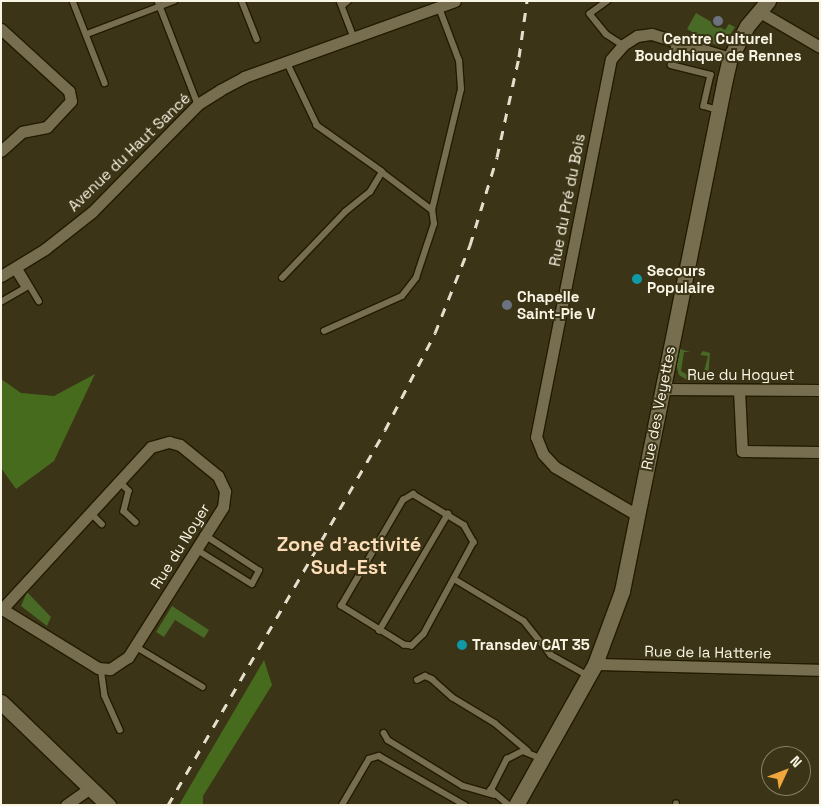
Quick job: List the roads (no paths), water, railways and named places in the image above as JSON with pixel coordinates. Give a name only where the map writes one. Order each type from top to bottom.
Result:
[{"type":"street","name":"Avenue du Haut Sancé","points":[[1,276],[16,268],[92,212],[198,104],[231,83],[354,40],[446,4]]},
{"type":"street","points":[[763,5],[820,47]]},
{"type":"street","name":"Rue des Veyettes","points":[[516,805],[592,670],[622,591],[730,58],[747,26],[763,5]]},
{"type":"street","points":[[1,151],[22,132],[47,127],[71,101],[69,91],[3,33]]},
{"type":"street","points":[[623,45],[644,34],[676,40],[730,58]]},
{"type":"street","name":"Rue du Pré du Bois","points":[[623,45],[611,59],[536,437],[543,454],[554,467],[637,515]]},
{"type":"street","name":"Rue du Hoguet","points":[[663,389],[820,390]]},
{"type":"street","points":[[739,390],[742,451],[820,452]]},
{"type":"street","name":"Rue du Noyer","points":[[169,442],[180,445],[218,476],[224,491],[223,507],[135,646],[121,664],[110,669],[101,668],[2,609],[119,481],[151,447],[169,442]]},
{"type":"street","name":"Rue de la Hatterie","points":[[592,670],[820,670]]},
{"type":"street","points":[[1,702],[108,805]]},
{"type":"street","points":[[66,805],[90,788]]},
{"type":"lane","points":[[73,1],[105,83]]},
{"type":"lane","points":[[87,34],[159,4],[174,1]]},
{"type":"lane","points":[[242,1],[257,38]]},
{"type":"lane","points":[[348,1],[341,4],[354,40]]},
{"type":"lane","points":[[608,1],[590,14],[606,34],[623,45]]},
{"type":"lane","points":[[159,4],[198,104]]},
{"type":"lane","points":[[324,331],[407,291],[416,278],[434,224],[432,210],[461,89],[459,61],[446,4]]},
{"type":"lane","points":[[676,40],[670,65],[710,75],[704,106],[718,110]]},
{"type":"lane","points":[[287,62],[317,126],[432,210]]},
{"type":"lane","points":[[282,278],[344,212],[370,192],[382,172]]},
{"type":"lane","points":[[16,268],[39,301]]},
{"type":"lane","points":[[1,302],[25,288],[16,268]]},
{"type":"lane","points":[[119,481],[129,491],[124,511],[136,522]]},
{"type":"lane","points":[[418,494],[464,525],[474,542],[456,580],[418,642],[412,646],[404,645],[344,610],[342,600],[403,500],[418,494]]},
{"type":"lane","points":[[90,512],[102,524]]},
{"type":"lane","points":[[379,630],[448,514]]},
{"type":"lane","points":[[196,549],[252,584],[259,571],[204,535]]},
{"type":"lane","points":[[456,580],[524,622],[538,643],[559,661],[592,670]]},
{"type":"lane","points":[[135,646],[203,687]]},
{"type":"lane","points":[[101,668],[105,696],[120,730]]},
{"type":"lane","points":[[417,680],[426,676],[432,679],[452,697],[495,723],[528,751],[542,759]]},
{"type":"lane","points":[[384,733],[388,740],[463,786],[494,795],[508,805]]},
{"type":"lane","points":[[494,795],[493,785],[507,759],[519,751],[528,751]]},
{"type":"lane","points":[[342,805],[369,760],[379,756],[465,805]]},
{"type":"railway","points":[[168,805],[385,430],[435,333],[470,245],[497,157],[519,57],[527,1]]},
{"type":"place","name":"Centre Culturel Bouddhique de Rennes","points":[[718,21]]},
{"type":"place","name":"Secours Populaire","points":[[637,279]]},
{"type":"place","name":"Chapelle Saint-Pie V","points":[[507,305]]},
{"type":"place","name":"Transdev CAT 35","points":[[462,645]]},
{"type":"district","name":"Zone d'activité Sud-Est","points":[[349,556]]}]
